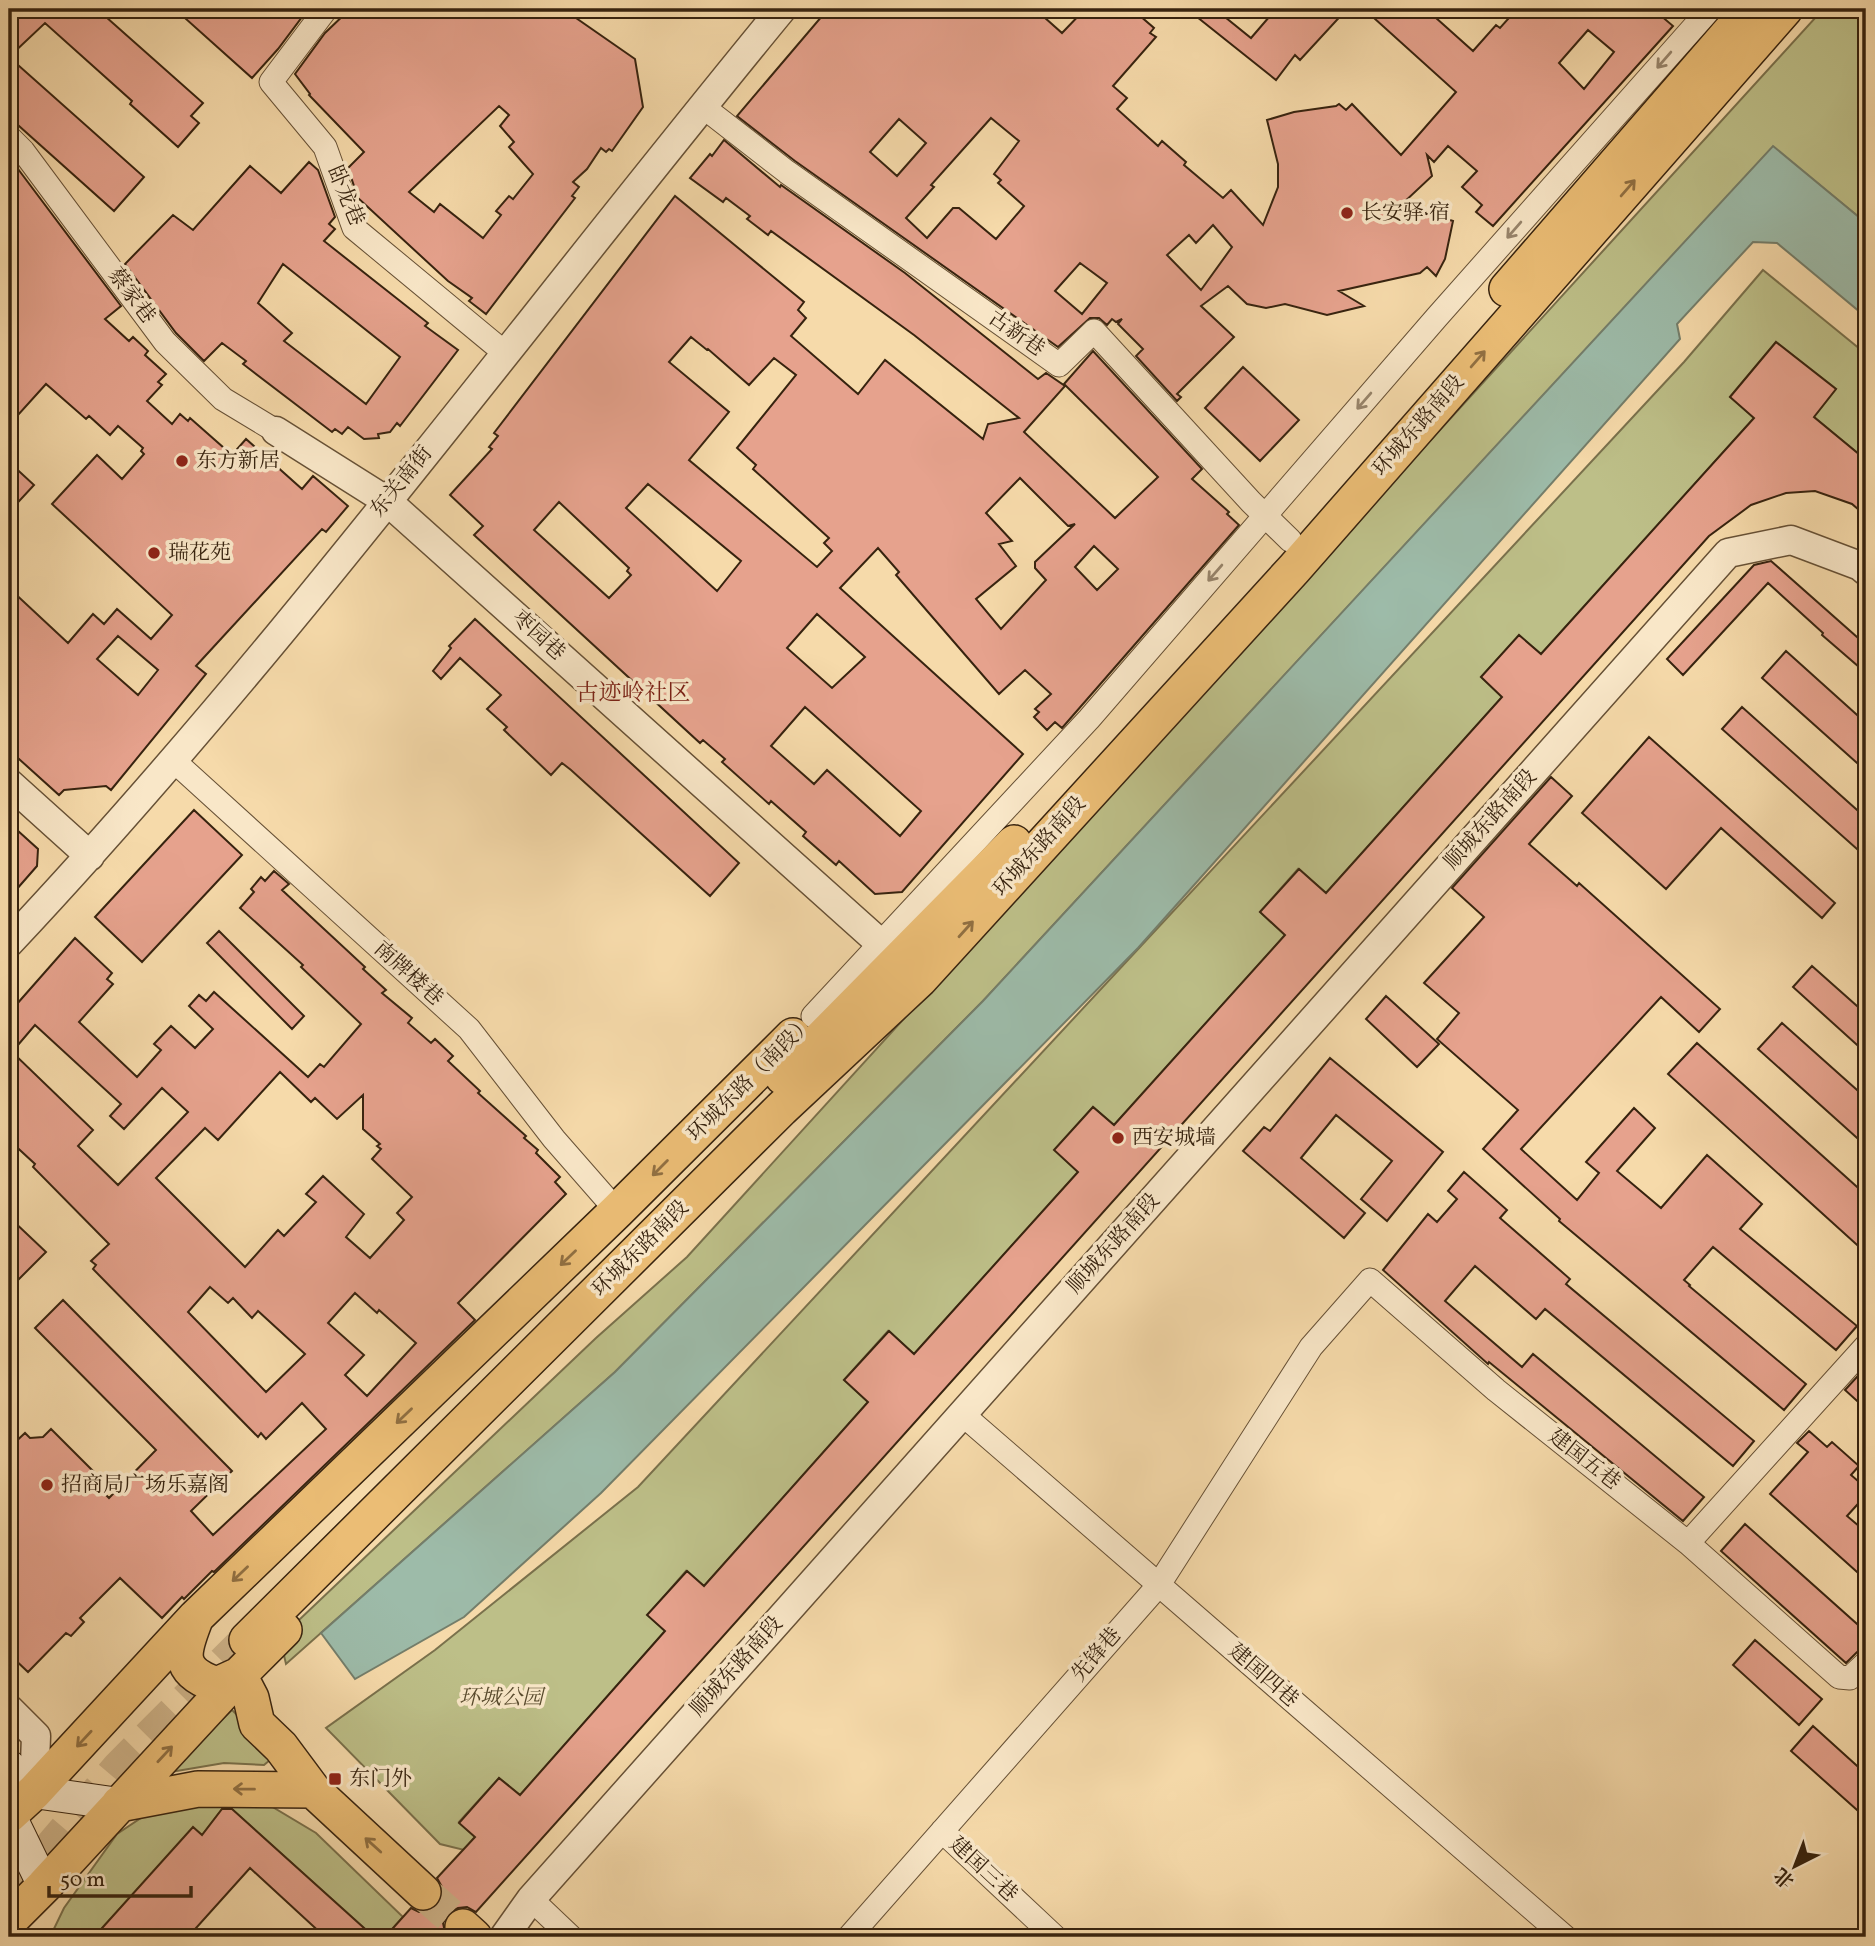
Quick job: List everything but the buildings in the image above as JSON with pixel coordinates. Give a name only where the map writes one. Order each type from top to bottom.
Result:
[{"type":"main road","name":"环城东路南段","points":[[239,1632],[1118,735],[1750,9]]},
{"type":"main road","name":"环城东路南段","points":[[899,961],[1294,569],[1785,9]]},
{"type":"main road","name":"环城东路（南段）","points":[[14,1810],[196,1617],[617,1211],[813,1016],[899,961]]},
{"type":"main road","points":[[9,1921],[239,1675],[595,1323],[676,1247],[899,961]]},
{"type":"main road","points":[[196,1617],[187,1641],[185,1658],[192,1673],[218,1685],[239,1675]]},
{"type":"main road","points":[[239,1675],[269,1735],[313,1790],[423,1892]]},
{"type":"main road","points":[[9,1766],[14,1810],[44,1886],[24,1937]]},
{"type":"main road","points":[[14,1810],[119,1804],[198,1789],[313,1790]]},
{"type":"street","name":"卧龙巷","points":[[327,9],[271,82],[325,147],[354,228],[505,354]]},
{"type":"street","name":"东关南街","points":[[9,943],[174,761],[387,501],[782,9]]},
{"type":"street","points":[[899,961],[1089,719],[1264,515],[1710,9]]},
{"type":"street","name":"古新巷","points":[[702,106],[787,172],[1059,365],[1094,331],[1290,540]]},
{"type":"street","name":"蔡家巷","points":[[9,137],[23,151],[165,342],[223,399],[276,431]]},
{"type":"street","name":"枣园巷","points":[[276,431],[387,501],[899,961]]},
{"type":"street","name":"顺城东路南段","points":[[504,1937],[531,1899],[1728,553],[1791,540],[1860,566],[1866,571]]},
{"type":"street","name":"南牌楼巷","points":[[174,761],[469,1029],[554,1139],[617,1211]]},
{"type":"street","points":[[9,783],[90,856]]},
{"type":"street","name":"建国五巷","points":[[1311,1347],[1370,1280],[1496,1390],[1688,1543],[1839,1677],[1850,1678],[1866,1663]]},
{"type":"street","points":[[1688,1543],[1866,1346]]},
{"type":"street","name":"先锋巷","points":[[849,1937],[1158,1586],[1311,1347]]},
{"type":"street","name":"建国四巷","points":[[962,1415],[1565,1937]]},
{"type":"street","points":[[9,1709],[36,1736],[14,1810]]},
{"type":"street","name":"建国三巷","points":[[942,1831],[1055,1937]]},
{"type":"street","points":[[531,1899],[571,1937]]},
{"type":"green space","points":[[1834,9],[1866,11],[1866,223],[1773,147],[983,1001],[615,1372],[286,1664],[280,1638],[596,1338],[687,1257],[1815,18]]},
{"type":"green space","name":"环城公园","points":[[1763,270],[1866,354],[1866,460],[1814,417],[1836,389],[1776,342],[1730,397],[1754,418],[1541,654],[1519,636],[1481,677],[1502,697],[1326,893],[1298,869],[1260,912],[1285,935],[1114,1125],[1093,1107],[1055,1150],[1078,1172],[914,1354],[888,1331],[844,1380],[868,1402],[704,1586],[686,1571],[648,1615],[665,1631],[520,1795],[499,1778],[459,1822],[475,1837],[464,1850],[440,1844],[326,1728],[435,1650],[638,1487],[1684,362]]},
{"type":"green space","points":[[232,1710],[277,1754],[264,1765],[224,1763],[165,1773]]},
{"type":"green space","points":[[251,1794],[316,1833],[403,1917],[385,1937],[374,1937],[226,1804],[202,1835],[193,1828],[94,1937],[50,1937],[64,1908],[117,1834],[159,1806]]},
{"type":"shaded area","points":[[1773,146],[1866,223],[1866,317],[1777,243],[1753,242],[1677,324],[1680,339],[1138,948],[601,1493],[464,1617],[355,1679],[321,1633],[615,1372],[983,1001]]},
{"type":"tunnel","points":[[9,1897],[119,1768],[247,1640]]},
{"type":"tunnel","points":[[423,1892],[463,1927]]},
{"type":"place","name":"长安驿·宿","points":[[1347,213]]},
{"type":"place","name":"东方新居","points":[[182,461]]},
{"type":"place","name":"瑞花苑","points":[[154,553]]},
{"type":"place","name":"西安城墙","points":[[1118,1138]]},
{"type":"place","name":"招商局广场乐嘉阁","points":[[47,1485]]},
{"type":"place","name":"东门外","points":[[335,1779]]},
{"type":"district","name":"古迹岭社区","points":[[633,694]]}]
